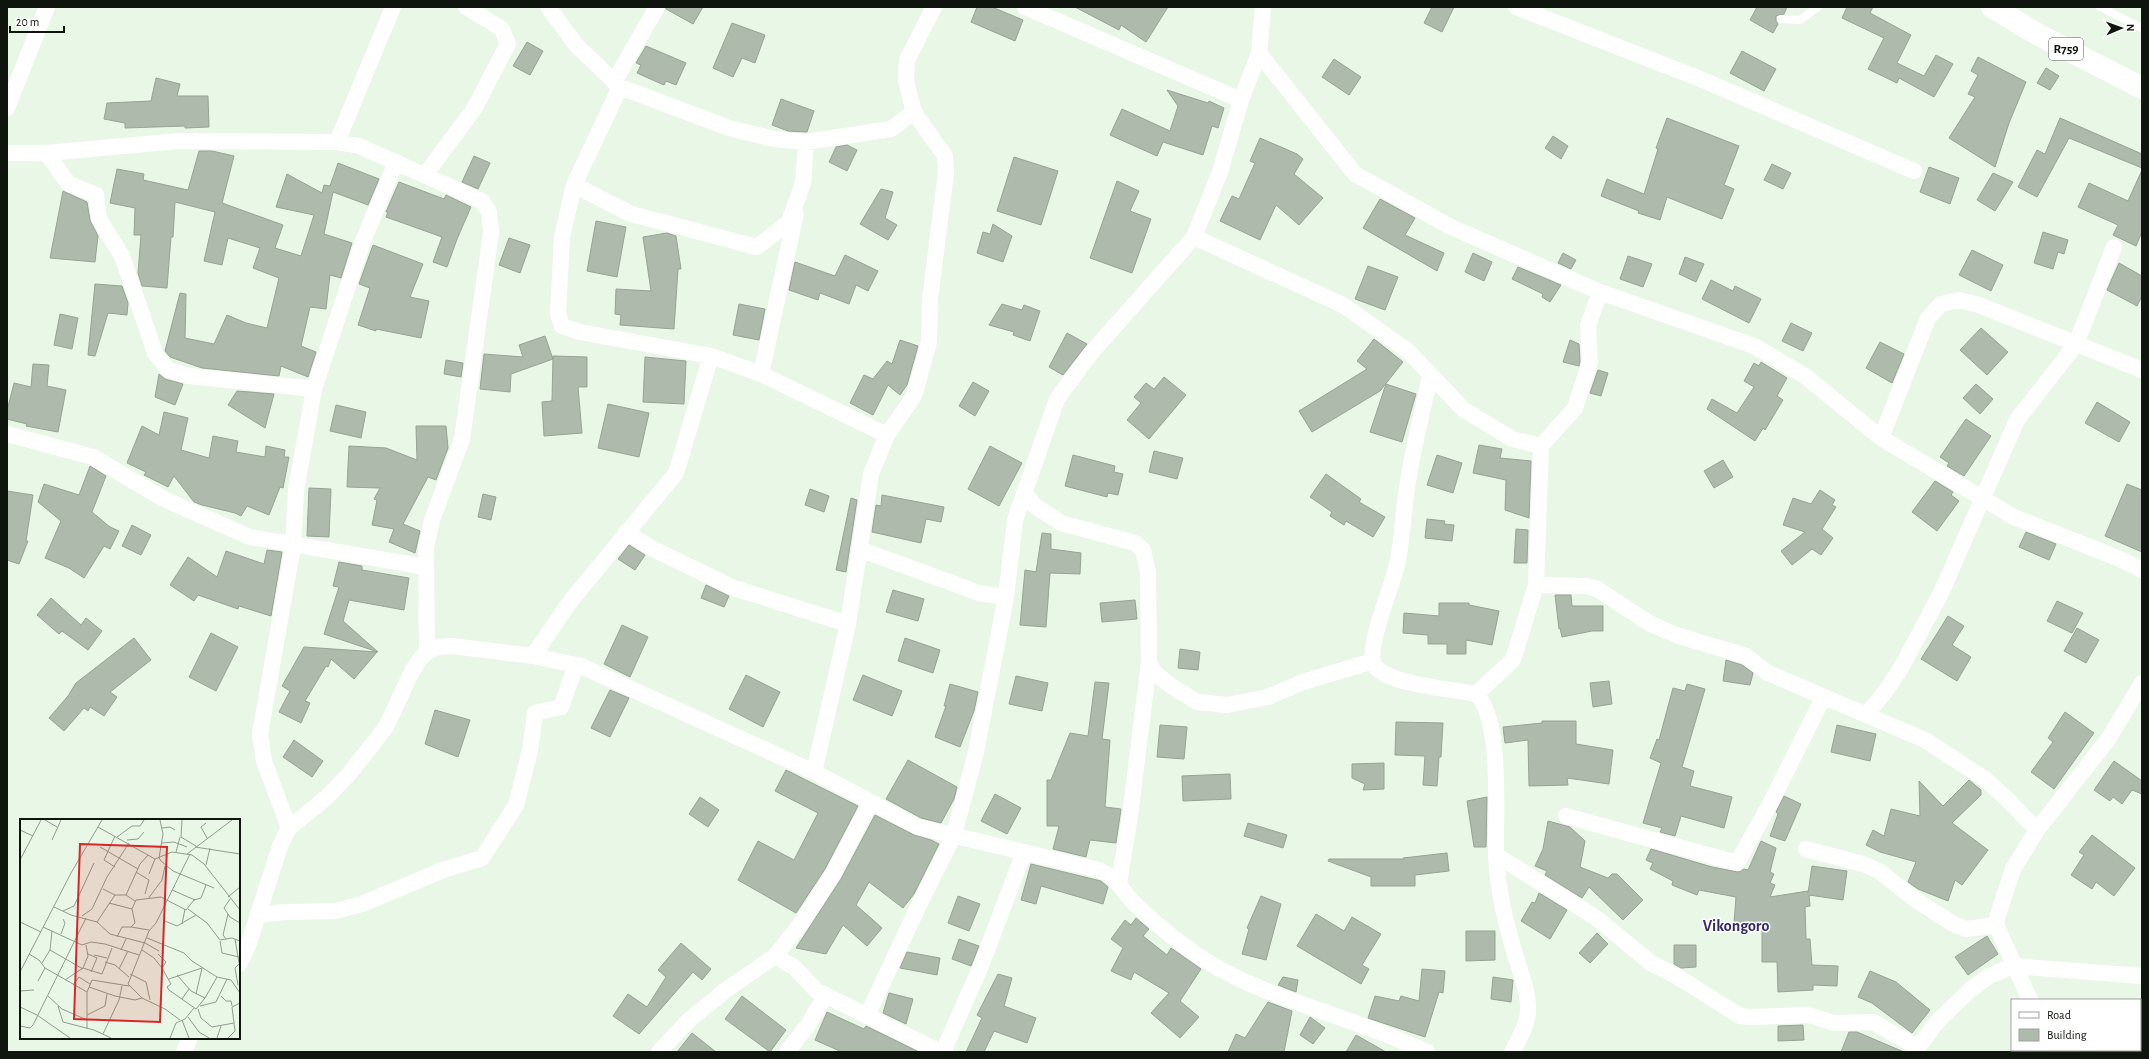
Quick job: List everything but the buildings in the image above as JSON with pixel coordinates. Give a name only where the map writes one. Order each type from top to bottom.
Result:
[{"type":"main road","name":"R759","points":[[1992,7],[2039,35],[2142,88]]},
{"type":"street","points":[[7,108],[47,7]]},
{"type":"street","points":[[337,142],[393,7]]},
{"type":"street","points":[[424,175],[474,109],[508,44],[502,28],[466,7]]},
{"type":"street","points":[[548,7],[577,46],[617,85],[729,128],[774,140],[806,142],[890,129],[914,112]]},
{"type":"street","points":[[658,7],[617,85],[574,185],[562,238],[558,314],[562,326],[580,332],[711,356],[761,374],[887,435]]},
{"type":"street","points":[[814,772],[848,624],[872,474],[887,435],[914,396],[929,342],[930,299],[946,173],[945,156],[914,112],[906,81],[907,60],[934,7]]},
{"type":"street","points":[[1025,7],[1241,100]]},
{"type":"street","points":[[867,1016],[918,905],[954,835],[976,752],[1006,597],[1015,520],[1057,399],[1091,353],[1194,237],[1220,172],[1241,100],[1259,54],[1263,7]]},
{"type":"street","points":[[1516,7],[1698,78],[1914,171]]},
{"type":"street","points":[[1259,54],[1355,174],[1451,227],[1600,292],[1754,346],[1805,376],[1880,438],[1983,497],[2014,517],[2120,558],[2142,570]]},
{"type":"street","points":[[7,154],[46,153],[179,141],[337,142],[359,146],[482,201],[489,212],[491,233],[462,439],[432,520],[426,547],[427,652]]},
{"type":"street","points":[[761,374],[803,183],[806,142]]},
{"type":"street","points":[[46,153],[69,184],[96,195],[99,219],[122,256],[155,353],[168,370],[189,376],[314,389]]},
{"type":"street","points":[[289,828],[264,761],[260,734],[293,546],[296,490],[314,389],[363,241],[396,162]]},
{"type":"street","points":[[574,185],[631,214],[757,247],[789,222],[803,183]]},
{"type":"street","points":[[1194,237],[1343,305],[1408,351],[1430,376],[1463,409],[1512,439],[1541,446]]},
{"type":"street","points":[[1866,715],[1885,692],[1901,668],[1941,593],[2017,420],[2076,344],[2114,247]]},
{"type":"street","points":[[1476,694],[1513,660],[1536,585],[1541,446],[1575,408],[1590,362],[1588,325],[1600,292]]},
{"type":"street","points":[[1880,438],[1928,318],[1941,304],[1959,300],[1979,305],[2142,370]]},
{"type":"street","points":[[533,656],[569,603],[676,473],[711,356]]},
{"type":"street","points":[[1430,376],[1406,490],[1398,564],[1376,630],[1373,642],[1373,661],[1376,668],[1385,674],[1403,681],[1476,694],[1487,709],[1493,742],[1497,805],[1496,855],[1503,914],[1528,1006],[1526,1020],[1512,1052]]},
{"type":"street","points":[[7,434],[93,457],[164,499],[250,537],[293,546],[426,568]]},
{"type":"street","points":[[1024,493],[1035,506],[1061,523],[1135,543],[1143,550],[1148,572],[1149,662],[1130,816],[1119,883]]},
{"type":"street","points":[[626,532],[653,549],[734,588],[848,624]]},
{"type":"street","points":[[859,549],[979,593],[1006,597]]},
{"type":"street","points":[[1536,585],[1587,586],[1597,589],[1649,623],[1676,635],[1746,656],[1764,671],[1823,698],[1925,740],[1985,779],[2037,830]]},
{"type":"street","points":[[240,962],[248,946],[280,846],[289,828],[326,798],[386,727],[412,671],[427,652],[438,648],[452,646],[533,656],[576,665],[814,772],[870,803],[918,827],[1099,870],[1109,874],[1119,883],[1134,903],[1156,924],[1214,966],[1298,1004],[1374,1029],[1427,1052]]},
{"type":"street","points":[[1149,662],[1154,672],[1170,685],[1197,702],[1227,705],[1268,697],[1303,682],[1373,661]]},
{"type":"street","points":[[258,915],[285,912],[336,911],[362,904],[443,870],[482,858],[516,805],[530,751],[535,713],[561,706],[576,665]]},
{"type":"street","points":[[2030,999],[2013,966],[1996,925],[2013,869],[2037,830],[2108,738],[2142,683]]},
{"type":"street","points":[[1566,816],[1737,863],[1769,806],[1823,698]]},
{"type":"street","points":[[660,1052],[689,1020],[726,990],[775,956],[802,922],[833,874],[870,803]]},
{"type":"street","points":[[1806,849],[1863,864],[1880,871],[1916,900],[1955,925],[1967,929],[1996,925]]},
{"type":"street","points":[[775,956],[794,967],[817,991],[942,1052],[981,966],[1024,852]]},
{"type":"street","points":[[1496,855],[1595,917],[1651,963],[1673,974],[1740,1016],[1749,1018],[1809,1015],[1834,1024],[1873,1022],[1915,1049],[1938,1021],[1969,991],[1989,976],[2013,966],[2142,976]]},
{"type":"street","points":[[787,1052],[808,1025],[826,995]]},
{"type":"street","points":[[184,1052],[190,1039]]},
{"type":"lane","points":[[1781,19],[1800,20],[1818,7]]},
{"type":"lane","points":[[2100,7],[2142,28]]},
{"type":"district","name":"Vikongoro","points":[[1736,926]]}]
